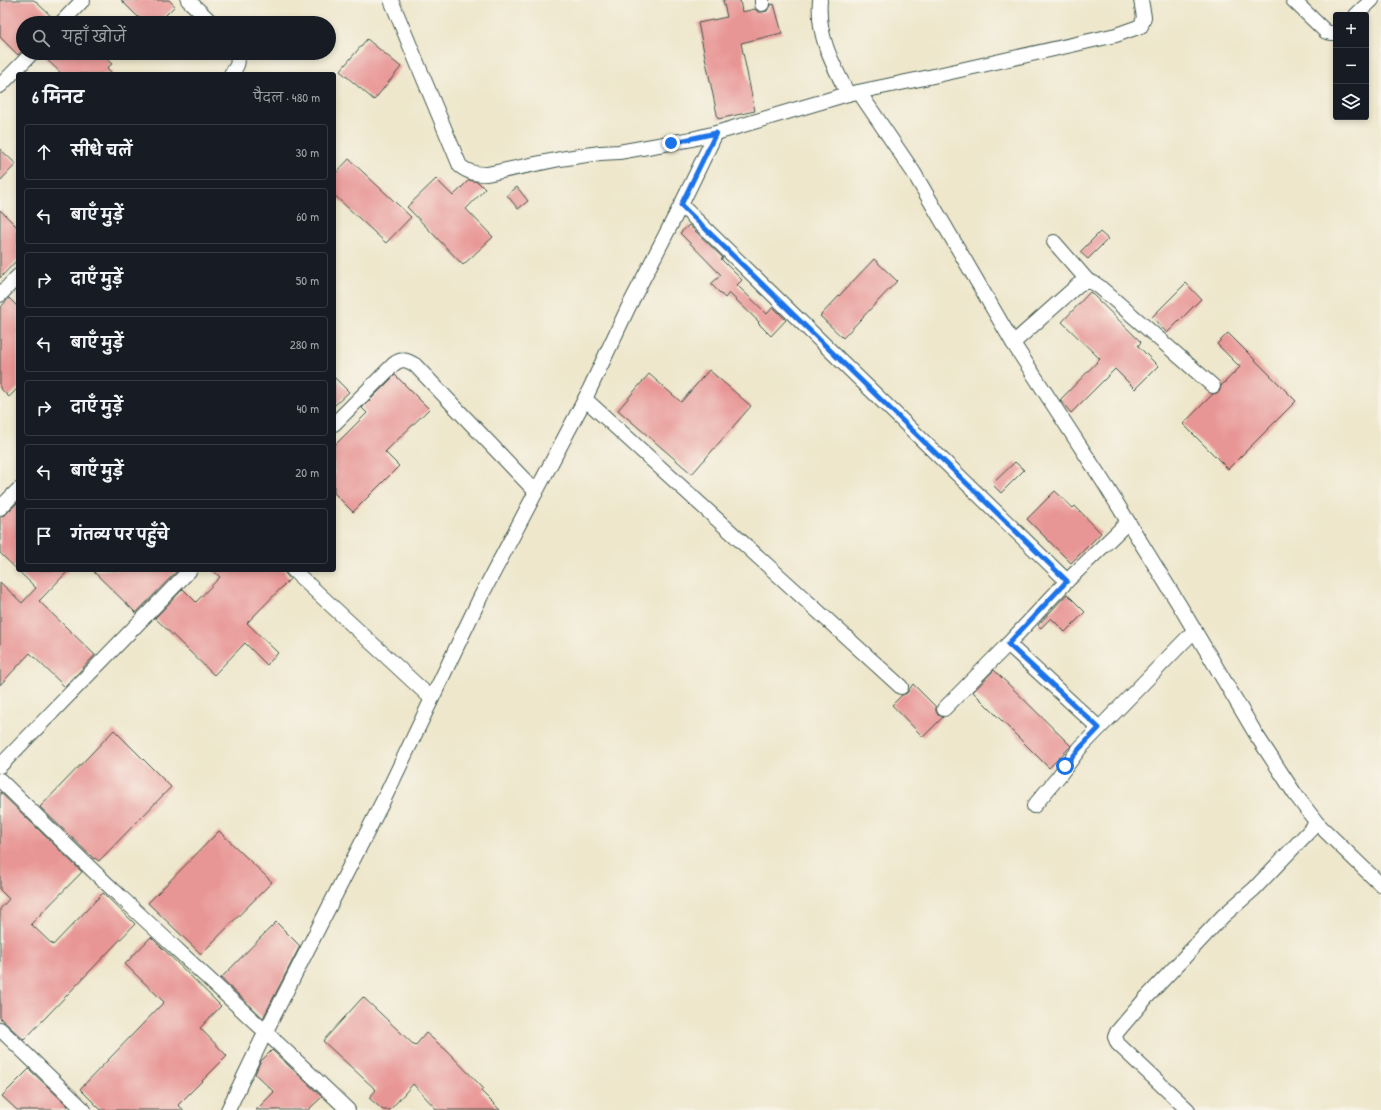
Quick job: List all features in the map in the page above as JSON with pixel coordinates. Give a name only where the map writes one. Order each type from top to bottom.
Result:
[{"type":"street","points":[[68,16],[83,0]]},
{"type":"street","points":[[188,0],[205,16]]},
{"type":"street","points":[[391,0],[460,166],[467,172],[475,174],[487,174],[560,159],[600,153],[619,152],[716,133],[854,93],[1116,35],[1141,26],[1144,17],[1142,1]]},
{"type":"street","points":[[820,0],[819,22],[823,40],[831,61],[914,174],[1013,343],[1128,522],[1195,630],[1257,736],[1295,794],[1317,823],[1381,885]]},
{"type":"street","points":[[1293,0],[1326,32],[1333,33]]},
{"type":"street","points":[[1359,12],[1372,0]]},
{"type":"street","points":[[0,86],[25,60]]},
{"type":"street","points":[[233,72],[238,65],[238,60]]},
{"type":"street","points":[[228,1110],[266,1031],[382,804],[480,598],[586,399],[642,281],[716,133]]},
{"type":"street","points":[[681,205],[1067,581]]},
{"type":"street","points":[[1054,242],[1088,281],[1097,285],[1213,386]]},
{"type":"street","points":[[0,295],[16,278]]},
{"type":"street","points":[[1013,343],[1078,285],[1088,281]]},
{"type":"street","points":[[336,422],[398,360],[409,361],[415,365],[536,492]]},
{"type":"street","points":[[586,399],[901,687]]},
{"type":"street","points":[[0,508],[16,492]]},
{"type":"street","points":[[944,709],[1067,581],[1128,522]]},
{"type":"street","points":[[0,766],[188,572]]},
{"type":"street","points":[[295,572],[432,698]]},
{"type":"street","points":[[1034,806],[1060,776],[1080,748],[1195,630]]},
{"type":"street","points":[[1008,644],[1099,728]]},
{"type":"street","points":[[0,780],[123,899],[236,1005],[266,1031],[348,1110]]},
{"type":"street","points":[[1188,1110],[1118,1044],[1115,1037],[1117,1032],[1146,998],[1218,922],[1254,889],[1317,823]]},
{"type":"street","points":[[0,1029],[84,1110]]},
{"type":"building","points":[[0,0],[34,0],[51,16],[16,16],[16,53],[0,37]]},
{"type":"building","points":[[121,0],[169,0],[175,6],[165,16],[137,16]]},
{"type":"building","points":[[723,0],[740,0],[742,12],[755,9],[758,12],[767,11],[770,5],[774,4],[782,33],[741,43],[755,111],[718,119],[698,23],[727,17]]},
{"type":"building","points":[[367,39],[401,67],[374,100],[340,71]]},
{"type":"building","points":[[47,60],[108,60],[112,64],[107,68],[111,72],[60,72]]},
{"type":"building","points":[[0,149],[16,164],[0,181]]},
{"type":"building","points":[[349,159],[411,217],[386,243],[336,197],[336,173]]},
{"type":"building","points":[[436,179],[453,196],[469,180],[478,182],[485,189],[466,209],[493,237],[463,265],[407,207]]},
{"type":"building","points":[[517,187],[528,201],[518,209],[507,195]]},
{"type":"building","points":[[0,210],[16,226],[16,261],[0,278]]},
{"type":"building","points":[[689,225],[723,258],[721,259],[742,280],[737,285],[767,314],[773,307],[786,320],[771,336],[729,293],[725,298],[711,284],[721,275],[680,233]]},
{"type":"building","points":[[1100,232],[1108,239],[1088,259],[1080,252]]},
{"type":"building","points":[[874,259],[897,281],[843,338],[820,316]]},
{"type":"building","points":[[1186,283],[1201,299],[1167,333],[1152,317]]},
{"type":"building","points":[[1090,292],[1141,342],[1138,346],[1158,366],[1135,389],[1115,369],[1071,413],[1060,400],[1100,359],[1062,322]]},
{"type":"building","points":[[9,298],[16,305],[16,390],[9,397],[0,388],[0,308]]},
{"type":"building","points":[[1228,333],[1296,401],[1228,469],[1183,424],[1213,394],[1219,392],[1221,386],[1240,367],[1217,344]]},
{"type":"building","points":[[709,370],[751,406],[692,474],[618,410],[649,374],[681,402]]},
{"type":"building","points":[[395,375],[429,409],[385,452],[399,466],[353,512],[336,495],[336,444],[367,413],[362,408]]},
{"type":"building","points":[[336,379],[349,392],[336,404]]},
{"type":"building","points":[[1015,462],[1024,470],[1001,493],[992,484]]},
{"type":"building","points":[[1055,491],[1073,508],[1075,506],[1101,533],[1071,563],[1027,519]]},
{"type":"building","points":[[16,504],[16,569],[0,553],[0,517],[6,514]]},
{"type":"building","points":[[20,572],[67,572],[39,601],[95,655],[65,687],[30,653],[0,685],[0,582],[22,603],[36,588]]},
{"type":"building","points":[[94,572],[176,572],[136,613]]},
{"type":"building","points":[[214,572],[285,572],[290,579],[247,623],[278,653],[267,665],[245,643],[214,675],[155,618],[183,589],[196,602],[220,577]]},
{"type":"building","points":[[1067,594],[1085,612],[1065,632],[1051,618],[1041,628],[1038,625]]},
{"type":"building","points":[[994,670],[1071,746],[1049,768],[973,692]]},
{"type":"building","points":[[913,684],[936,707],[938,715],[943,717],[923,737],[892,705],[902,695],[907,693]]},
{"type":"building","points":[[114,730],[171,787],[99,861],[95,858],[94,859],[40,807]]},
{"type":"building","points":[[0,792],[82,872],[31,924],[53,945],[103,893],[135,924],[24,1040],[0,1018],[0,909],[9,899],[0,890]]},
{"type":"building","points":[[219,831],[272,882],[201,954],[148,903]]},
{"type":"building","points":[[276,922],[300,946],[263,1018],[221,978]]},
{"type":"building","points":[[151,937],[221,1006],[200,1028],[227,1056],[178,1105],[184,1110],[101,1110],[80,1089],[164,1002],[125,964]]},
{"type":"building","points":[[363,997],[415,1046],[426,1033],[446,1050],[483,1088],[481,1091],[500,1110],[437,1110],[413,1084],[390,1110],[383,1110],[369,1098],[376,1090],[323,1041]]},
{"type":"building","points":[[272,1050],[322,1097],[308,1110],[256,1110],[274,1092],[255,1074],[260,1062]]},
{"type":"building","points":[[29,1069],[68,1106],[64,1110],[17,1110],[2,1096]]},
{"type":"route","points":[[671,143],[716,133],[681,205],[1067,581],[1008,644],[1099,728],[1065,766]]}]
